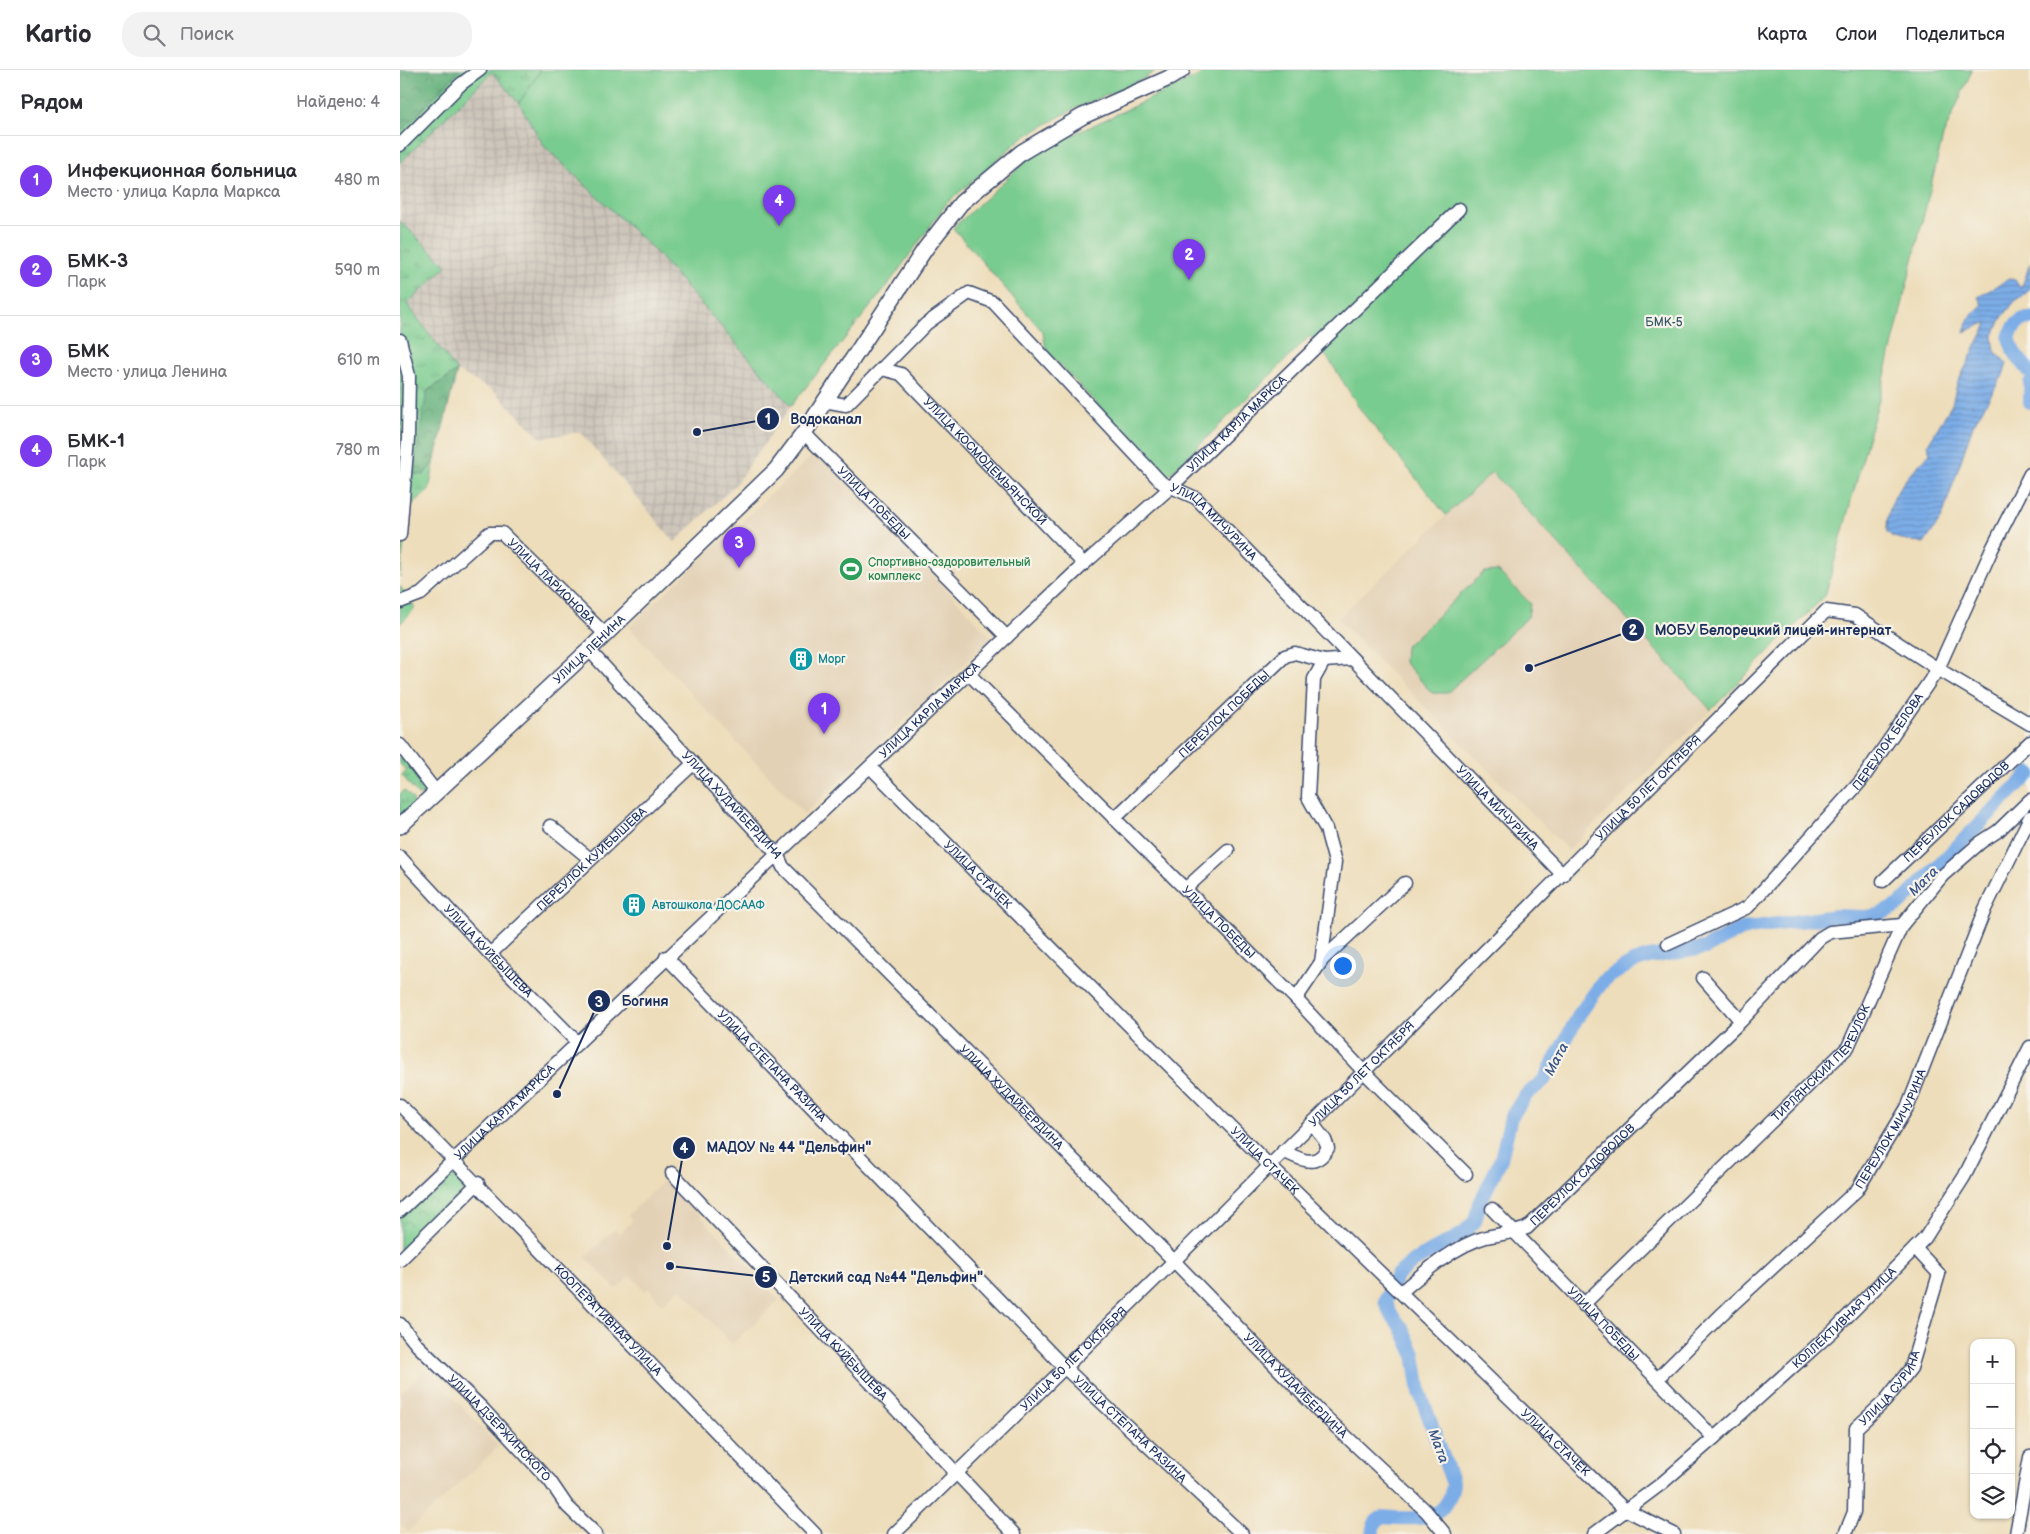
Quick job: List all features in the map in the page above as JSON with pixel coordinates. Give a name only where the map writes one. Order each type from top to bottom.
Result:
[{"type":"main road","name":"УЛИЦА ЛЕНИНА","points":[[400,826],[606,635],[776,470],[804,434],[925,249],[961,203],[1022,152],[1083,116],[1169,78],[1182,70]]},
{"type":"street","points":[[400,145],[461,84],[480,70]]},
{"type":"street","name":"УЛИЦА КАРЛА МАРКСА","points":[[400,1211],[666,957],[871,768],[1084,564],[1171,487],[1459,209]]},
{"type":"street","name":"УЛИЦА МИЧУРИНА","points":[[824,401],[846,405],[926,324],[970,293],[993,302],[1162,483],[1196,498],[1563,875]]},
{"type":"street","points":[[400,340],[408,376],[408,439],[400,535]]},
{"type":"street","name":"УЛИЦА КОСМОДЕМЬЯНСКОЙ","points":[[882,369],[901,374],[1084,564]]},
{"type":"street","name":"УЛИЦА ПОБЕДЫ","points":[[804,434],[1007,637]]},
{"type":"street","name":"ПЕРЕУЛОК БЕЛОВА","points":[[1668,944],[1748,907],[1861,781],[1938,669],[1992,549],[2030,474]]},
{"type":"street","name":"УЛИЦА ЛАРИОНОВА","points":[[400,602],[422,594],[489,533],[502,533],[606,635]]},
{"type":"street","name":"УЛИЦА 50 ЛЕТ ОКТЯБРЯ","points":[[894,1534],[1174,1261],[1826,611],[1855,615],[1938,669]]},
{"type":"street","name":"УЛИЦА ХУДАЙБЕРДИНА","points":[[590,650],[777,854],[782,866],[1174,1261],[1319,1411],[1426,1511],[1445,1534]]},
{"type":"street","name":"ПЕРЕУЛОК ПОБЕДЫ","points":[[1114,819],[1285,656],[1295,653],[1324,661],[1352,659]]},
{"type":"street","points":[[1321,962],[1335,862],[1326,829],[1308,797],[1314,679],[1324,661]]},
{"type":"street","points":[[1938,669],[2030,724]]},
{"type":"street","name":"УЛИЦА ПОБЕДЫ","points":[[970,674],[1296,999],[1364,1072],[1466,1174]]},
{"type":"street","name":"ПЕРЕУЛОК САДОВОДОВ","points":[[1883,881],[2030,742]]},
{"type":"street","points":[[400,744],[436,792]]},
{"type":"street","name":"ПЕРЕУЛОК КУЙБЫШЕВА","points":[[490,954],[693,764]]},
{"type":"street","name":"УЛИЦА СТАЧЕК","points":[[871,768],[1269,1165],[1624,1509],[1674,1534]]},
{"type":"street","name":"ТИРЛЯНСКИЙ ПЕРЕУЛОК","points":[[1583,1305],[1848,1047],[1902,925],[1943,875],[1981,842],[1998,831],[2030,800]]},
{"type":"street","name":"ПЕРЕУЛОК МИЧУРИНА","points":[[1658,1378],[1721,1315],[1857,1190],[1908,1106],[1978,926],[2030,817]]},
{"type":"street","points":[[550,826],[590,859]]},
{"type":"street","points":[[1185,889],[1228,850]]},
{"type":"street","name":"УЛИЦА КУЙБЫШЕВА","points":[[400,857],[490,954],[578,1043]]},
{"type":"street","points":[[1296,999],[1328,953],[1405,883]]},
{"type":"street","name":"ПЕРЕУЛОК САДОВОДОВ","points":[[1401,1292],[1434,1263],[1485,1238],[1515,1233],[1528,1228],[1741,1021],[1820,938],[1830,932],[1902,925]]},
{"type":"street","name":"УЛИЦА СТЕПАНА РАЗИНА","points":[[666,957],[1065,1368],[1242,1534]]},
{"type":"street","points":[[1703,978],[1741,1021]]},
{"type":"street","name":"КОЛЛЕКТИВНАЯ УЛИЦА","points":[[1594,1534],[1624,1509],[1661,1484],[1714,1438],[1834,1330],[1925,1238],[1964,1176],[2030,1048]]},
{"type":"street","name":"КООПЕРАТИВНАЯ УЛИЦА","points":[[400,1106],[478,1183],[815,1534]]},
{"type":"street","points":[[1283,1152],[1313,1162],[1322,1157],[1328,1148],[1325,1140],[1312,1123]]},
{"type":"street","name":"УЛИЦА КУЙБЫШЕВА","points":[[672,1173],[957,1473],[970,1490],[1014,1534]]},
{"type":"street","points":[[400,1260],[478,1183]]},
{"type":"street","name":"УЛИЦА ПОБЕДЫ","points":[[1492,1209],[1583,1305],[1658,1378],[1714,1438]]},
{"type":"street","name":"УЛИЦА СУРИНА","points":[[1846,1534],[1854,1512],[1856,1428],[1885,1402],[1911,1368],[1939,1274],[1915,1248]]},
{"type":"street","name":"УЛИЦА ДЗЕРЖИНСКОГО","points":[[400,1324],[417,1345],[483,1409],[550,1481],[567,1506],[596,1534]]},
{"type":"street","points":[[2016,1534],[2030,1457]]},
{"type":"shaded area","points":[[493,72],[519,103],[544,146],[652,248],[791,406],[735,485],[675,542],[580,432],[541,438],[495,392],[457,371],[407,304],[446,266],[400,221],[400,163]]},
{"type":"shaded area","points":[[817,451],[992,638],[804,814],[629,627]]},
{"type":"shaded area","points":[[1492,472],[1711,710],[1568,850],[1337,619]]},
{"type":"shaded area","points":[[666,1179],[779,1300],[732,1344],[680,1288],[662,1304],[648,1288],[645,1291],[631,1276],[616,1289],[585,1257],[615,1229],[620,1233],[633,1221],[628,1215]]},
{"type":"shaded area","points":[[426,1369],[499,1446],[408,1532],[400,1523],[400,1394]]},
{"type":"green space","points":[[400,70],[460,70],[400,132]]},
{"type":"green space","points":[[460,70],[541,70],[519,103],[492,72],[400,163],[400,132]]},
{"type":"green space","points":[[541,70],[1157,70],[1141,80],[1068,112],[1022,138],[947,203],[890,282],[791,406],[652,248],[544,146],[519,103]]},
{"type":"green space","name":"БМК-5","points":[[1211,70],[1972,70],[1943,136],[1882,388],[1825,596],[1711,710],[1492,472],[1446,515],[1362,412],[1332,364],[1310,336],[1166,478],[1046,350],[1043,332],[953,228],[1036,152]]},
{"type":"green space","points":[[400,221],[447,266],[407,304],[457,371],[427,391],[424,475],[435,459],[429,490],[408,508],[400,577]]},
{"type":"green space","points":[[457,371],[435,459],[424,475],[413,474],[427,391]]},
{"type":"green space","points":[[1498,571],[1530,603],[1528,617],[1447,693],[1432,693],[1404,662],[1405,647],[1484,572]]},
{"type":"green space","points":[[400,586],[415,608],[400,624]]},
{"type":"green space","points":[[402,755],[426,786],[426,792],[422,795],[418,795],[402,775],[406,770],[400,764],[400,756]]},
{"type":"green space","points":[[404,790],[413,799],[413,805],[400,816],[400,794]]},
{"type":"green space","points":[[450,1175],[461,1181],[463,1192],[400,1253],[400,1216],[440,1178]]},
{"type":"water","points":[[2030,263],[2030,288],[2026,294],[2015,301],[2001,319],[1993,338],[1995,351],[2007,364],[2003,375],[1973,425],[1942,517],[1924,544],[1893,537],[1887,532],[1890,509],[1894,499],[1913,471],[1930,454],[1928,444],[1952,404],[1957,384],[1988,322],[1964,332],[1969,318],[1982,305],[1978,297],[2009,279],[2015,280],[2020,288]]},
{"type":"waterway","name":"Мата","points":[[2030,318],[2026,318],[2016,324],[2009,338],[2014,352],[2030,372]]},
{"type":"waterway","name":"Мата","points":[[2030,383],[2030,402]]},
{"type":"waterway","name":"Мата","points":[[1373,1534],[1374,1524],[1382,1517],[1418,1518],[1437,1513],[1450,1497],[1453,1484],[1420,1393],[1414,1354],[1402,1328],[1390,1313],[1385,1301],[1397,1275],[1414,1261],[1463,1234],[1475,1221],[1479,1205],[1501,1159],[1511,1117],[1525,1096],[1544,1080],[1580,1013],[1604,980],[1633,962],[1649,957],[1705,948],[1741,929],[1836,916],[1866,917],[1879,915],[1900,904],[2030,773]]},
{"type":"place","name":"БМК-1","points":[[779,226]]},
{"type":"place","name":"БМК-3","points":[[1189,280]]},
{"type":"place","name":"Водоканал","points":[[697,432]]},
{"type":"place","name":"БМК","points":[[739,568]]},
{"type":"place","name":"Спортивно-оздоровительный комплекс","points":[[851,569]]},
{"type":"place","name":"Морг","points":[[801,659]]},
{"type":"place","name":"МОБУ Белорецкий лицей-интернат","points":[[1529,668]]},
{"type":"place","name":"Инфекционная больница","points":[[824,734]]},
{"type":"place","name":"Автошкола ДОСААФ","points":[[634,905]]},
{"type":"place","name":"Богиня","points":[[557,1094]]},
{"type":"place","name":"МАДОУ № 44 \"Дельфин\"","points":[[667,1246]]},
{"type":"place","name":"Детский сад №44 \"Дельфин\"","points":[[670,1266]]}]
